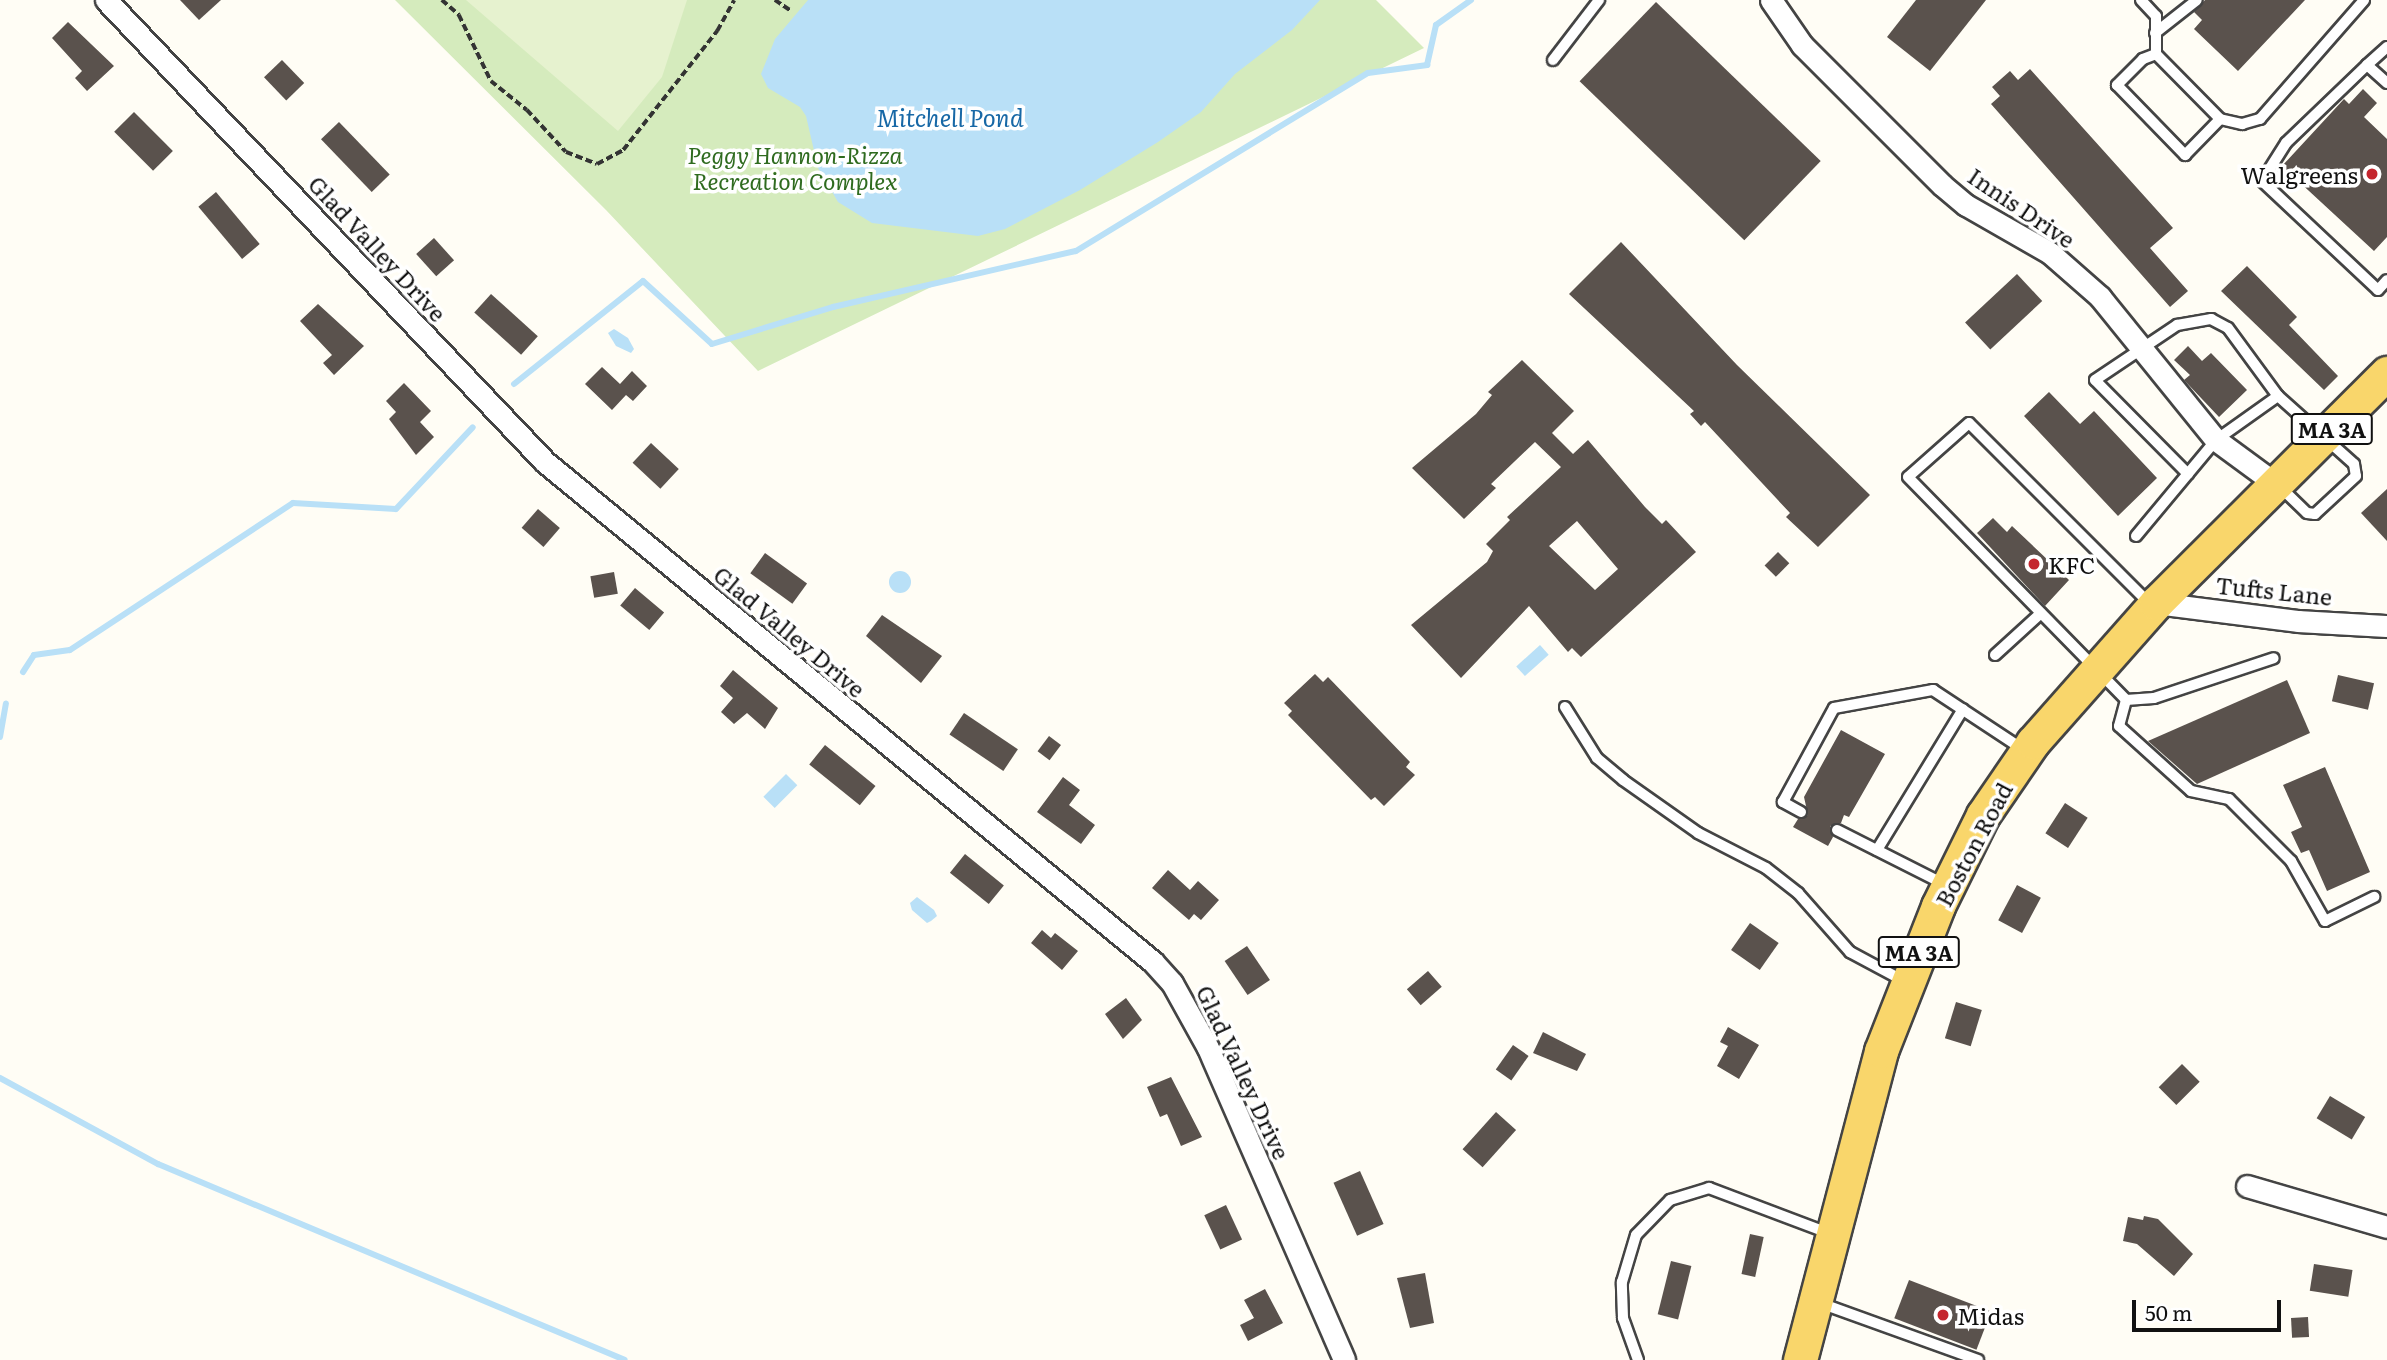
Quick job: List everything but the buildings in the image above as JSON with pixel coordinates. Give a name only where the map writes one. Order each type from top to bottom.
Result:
[{"type":"main road","name":"Boston Road","points":[[1800,1360],[1830,1234],[1881,1051],[1906,982],[1983,815],[2026,751],[2155,605],[2387,373]]},
{"type":"street","name":"Glad Valley Drive","points":[[106,0],[545,462],[1159,969],[1182,1000],[1208,1048],[1344,1360]]},
{"type":"street","name":"Innis Drive","points":[[1771,0],[1802,45],[1942,185],[1966,205],[2050,253],[2100,297],[2142,353],[2216,440],[2276,484]]},
{"type":"street","name":"Tufts Lane","points":[[2155,605],[2299,621],[2387,625]]},
{"type":"street","points":[[2247,1186],[2387,1227]]},
{"type":"lane","points":[[1553,60],[1599,0]]},
{"type":"lane","points":[[2141,0],[2157,16],[2156,54],[2220,119],[2242,124],[2260,120],[2364,0]]},
{"type":"lane","points":[[2155,33],[2197,0]]},
{"type":"lane","points":[[2387,47],[2286,143],[2262,181],[2378,290],[2387,280]]},
{"type":"lane","points":[[2156,54],[2143,59],[2118,85],[2185,155],[2220,119]]},
{"type":"lane","points":[[2367,65],[2387,83]]},
{"type":"lane","points":[[2188,474],[2095,380],[2142,353],[2177,325],[2211,319],[2228,328],[2278,397],[2354,464],[2356,476],[2334,500],[2315,514],[2307,513],[2276,484]]},
{"type":"lane","points":[[2136,536],[2216,440],[2278,397]]},
{"type":"lane","points":[[2155,605],[1969,423],[1908,477],[2126,700],[2154,698],[2274,658]]},
{"type":"lane","points":[[1994,655],[2041,613]]},
{"type":"lane","points":[[1801,812],[1783,802],[1834,708],[1933,690],[2026,751]]},
{"type":"lane","points":[[2126,700],[2119,726],[2191,791],[2229,799],[2291,862],[2325,921],[2374,897]]},
{"type":"lane","points":[[1565,707],[1597,758],[1638,792],[1698,833],[1766,868],[1798,893],[1850,952],[1906,982]]},
{"type":"lane","points":[[1877,850],[1963,709]]},
{"type":"lane","points":[[1837,830],[1948,886]]},
{"type":"lane","points":[[1638,1360],[1623,1318],[1622,1282],[1636,1235],[1670,1200],[1709,1188],[1830,1234]]},
{"type":"lane","points":[[1814,1301],[1978,1360]]},
{"type":"path","points":[[442,0],[459,15],[491,81],[527,110],[566,152],[597,164],[631,141],[717,31],[734,0]]},
{"type":"path","points":[[775,0],[790,10]]},
{"type":"green space","name":"Peggy Hannon-Rizza Recreation Complex","points":[[395,0],[1376,0],[1424,48],[758,371],[606,210]]},
{"type":"green space","points":[[466,0],[687,0],[662,77],[618,131]]},
{"type":"water","name":"Mitchell Pond","points":[[808,0],[1320,0],[1292,30],[1235,74],[1201,112],[1158,142],[1080,190],[1005,229],[978,236],[872,223],[838,202],[818,168],[806,116],[800,107],[768,88],[761,74],[775,39]]},
{"type":"water","points":[[614,329],[628,338],[634,349],[631,353],[616,346],[608,333]]},
{"type":"water","points":[[900,571],[908,574],[911,582],[908,590],[900,593],[892,590],[889,582],[892,574]]},
{"type":"water","points":[[1540,645],[1549,655],[1525,676],[1516,666]]},
{"type":"water","points":[[786,774],[797,785],[775,808],[763,797]]},
{"type":"water","points":[[917,897],[934,910],[937,916],[927,923],[912,910],[910,903]]},
{"type":"waterway","points":[[514,384],[643,281],[712,344],[833,307],[1076,251],[1368,73],[1427,65],[1436,25],[1471,0]]},
{"type":"waterway","points":[[23,672],[34,655],[70,650],[293,503],[396,509],[473,427]]},
{"type":"waterway","points":[[0,737],[6,704]]},
{"type":"waterway","points":[[0,1078],[158,1164],[625,1360]]},
{"type":"place","name":"Walgreens","points":[[2372,174]]},
{"type":"place","name":"KFC","points":[[2034,564]]},
{"type":"place","name":"Midas","points":[[1943,1315]]}]
